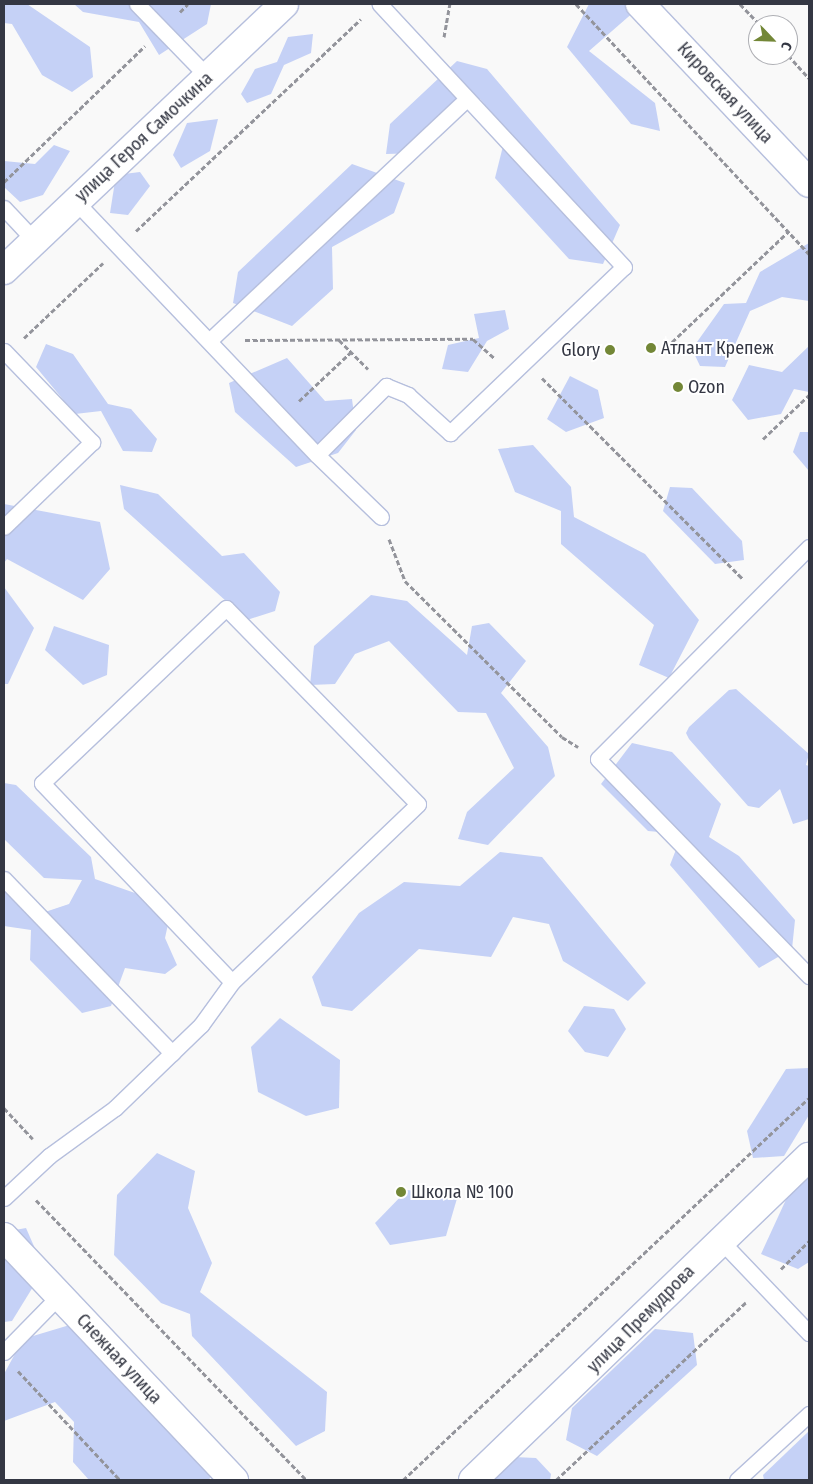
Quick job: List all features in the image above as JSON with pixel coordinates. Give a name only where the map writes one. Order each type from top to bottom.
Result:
[{"type":"street","name":"улица Героя Самочкина","points":[[4,270],[284,4]]},
{"type":"street","name":"Кировская улица","points":[[640,4],[809,183]]},
{"type":"street","name":"улица Премудрова","points":[[473,1480],[720,1240],[809,1157]]},
{"type":"street","name":"Снежная улица","points":[[4,1237],[234,1480]]},
{"type":"lane","points":[[136,4],[208,77]]},
{"type":"lane","points":[[317,454],[386,386],[408,395],[450,433],[624,267],[380,4]]},
{"type":"lane","points":[[210,340],[467,99]]},
{"type":"lane","points":[[76,202],[210,340],[282,418],[381,517]]},
{"type":"lane","points":[[4,208],[35,241]]},
{"type":"lane","points":[[4,527],[92,442],[5,353]]},
{"type":"lane","points":[[809,547],[598,759],[809,976]]},
{"type":"lane","points":[[4,1198],[49,1156],[116,1108],[201,1025],[232,982],[418,804],[226,608],[42,783],[232,982]]},
{"type":"lane","points":[[4,879],[172,1053]]},
{"type":"lane","points":[[720,1240],[809,1332]]},
{"type":"lane","points":[[4,1352],[59,1296]]},
{"type":"lane","points":[[737,1480],[809,1414]]},
{"type":"path","points":[[4,182],[188,4]]},
{"type":"path","points":[[576,4],[809,254]]},
{"type":"path","points":[[740,4],[750,15]]},
{"type":"path","points":[[5,353],[362,17]]},
{"type":"path","points":[[797,65],[809,78]]},
{"type":"path","points":[[672,342],[788,232]]},
{"type":"path","points":[[210,340],[473,338],[512,375]]},
{"type":"path","points":[[338,339],[386,386]]},
{"type":"path","points":[[282,418],[351,352]]},
{"type":"path","points":[[526,362],[761,597]]},
{"type":"path","points":[[763,439],[809,395]]},
{"type":"path","points":[[381,517],[405,581],[562,737],[598,759]]},
{"type":"path","points":[[403,1480],[809,1098]]},
{"type":"path","points":[[4,1108],[49,1156]]},
{"type":"path","points":[[21,1183],[306,1480]]},
{"type":"path","points":[[556,1480],[809,1241]]},
{"type":"path","points":[[17,1369],[120,1480]]},
{"type":"shaded area","points":[[4,4],[27,4],[90,47],[93,77],[72,92],[42,75],[12,24],[4,23]]},
{"type":"shaded area","points":[[74,4],[211,4],[207,24],[159,55],[139,22],[83,12]]},
{"type":"shaded area","points":[[589,4],[628,4],[635,11],[589,51],[655,103],[660,131],[631,124],[567,47]]},
{"type":"shaded area","points":[[313,34],[311,53],[284,65],[271,94],[247,103],[241,94],[255,69],[277,62],[288,37]]},
{"type":"shaded area","points":[[457,61],[487,69],[620,225],[603,264],[569,259],[495,178],[507,130],[480,99],[420,153],[386,154],[390,124]]},
{"type":"shaded area","points":[[218,119],[210,151],[181,168],[173,155],[187,123]]},
{"type":"shaded area","points":[[54,145],[70,151],[43,195],[20,202],[4,187],[4,161],[35,164]]},
{"type":"shaded area","points":[[352,164],[405,183],[394,213],[332,247],[333,289],[292,326],[233,303],[238,272]]},
{"type":"shaded area","points":[[140,172],[150,186],[128,215],[110,213],[116,175]]},
{"type":"shaded area","points":[[809,243],[809,301],[782,297],[750,311],[725,367],[700,366],[692,349],[724,304],[746,303],[760,272]]},
{"type":"shaded area","points":[[505,310],[509,329],[487,341],[468,372],[442,369],[448,345],[479,338],[474,314]]},
{"type":"shaded area","points":[[46,344],[73,354],[108,404],[131,409],[157,439],[152,452],[123,451],[101,411],[75,414],[36,367]]},
{"type":"shaded area","points":[[809,346],[809,392],[794,389],[781,414],[748,420],[732,400],[749,365],[782,372]]},
{"type":"shaded area","points":[[287,358],[325,401],[352,399],[356,430],[338,453],[296,467],[235,412],[229,383]]},
{"type":"shaded area","points":[[570,376],[598,390],[604,418],[566,432],[547,419]]},
{"type":"shaded area","points":[[800,432],[809,432],[809,471],[793,452]]},
{"type":"shaded area","points":[[533,445],[571,487],[574,517],[645,554],[699,620],[669,678],[639,665],[654,625],[561,544],[561,511],[515,492],[498,449]]},
{"type":"shaded area","points":[[120,485],[158,494],[222,556],[244,553],[280,592],[275,611],[247,620],[124,509]]},
{"type":"shaded area","points":[[670,487],[692,488],[742,541],[744,560],[715,564],[663,511]]},
{"type":"shaded area","points":[[4,504],[100,522],[110,569],[83,600],[7,559],[4,563]]},
{"type":"shaded area","points":[[4,587],[34,628],[8,684],[4,684]]},
{"type":"shaded area","points":[[371,595],[407,601],[467,655],[472,626],[489,623],[526,661],[501,693],[548,747],[555,776],[488,845],[458,839],[467,812],[514,768],[486,713],[458,712],[389,641],[355,654],[335,684],[310,685],[314,646]]},
{"type":"shaded area","points":[[54,626],[109,645],[107,675],[83,685],[45,650]]},
{"type":"shaded area","points":[[736,689],[809,754],[806,765],[809,766],[809,819],[793,824],[780,789],[759,808],[748,806],[689,739],[686,733],[689,727],[729,690]]},
{"type":"shaded area","points":[[632,743],[672,752],[721,804],[709,837],[739,856],[795,920],[792,949],[759,968],[670,865],[682,834],[648,831],[601,784]]},
{"type":"shaded area","points":[[4,783],[16,785],[91,857],[95,879],[172,906],[165,938],[177,965],[165,974],[125,968],[111,1006],[82,1013],[30,960],[31,930],[4,926],[4,876],[42,913],[69,904],[82,880],[44,878],[4,839]]},
{"type":"shaded area","points":[[500,852],[542,857],[646,983],[628,1001],[563,961],[549,924],[513,917],[491,957],[419,949],[352,1011],[322,1006],[312,977],[359,913],[404,882],[460,886]]},
{"type":"shaded area","points":[[584,1006],[614,1009],[626,1029],[608,1057],[585,1052],[568,1031]]},
{"type":"shaded area","points":[[280,1018],[340,1060],[339,1108],[306,1116],[258,1092],[251,1047]]},
{"type":"shaded area","points":[[809,1068],[809,1115],[784,1156],[753,1158],[747,1131],[786,1069]]},
{"type":"shaded area","points":[[157,1153],[195,1171],[188,1208],[212,1263],[200,1292],[327,1392],[325,1431],[296,1446],[192,1336],[190,1314],[161,1303],[114,1255],[117,1195]]},
{"type":"shaded area","points":[[809,1176],[809,1262],[798,1269],[761,1254],[795,1180]]},
{"type":"shaded area","points":[[407,1190],[458,1195],[446,1236],[390,1245],[375,1223]]},
{"type":"shaded area","points":[[26,1228],[44,1269],[12,1321],[4,1322],[4,1232]]},
{"type":"shaded area","points":[[73,1324],[220,1457],[209,1480],[89,1480],[73,1462],[74,1422],[55,1402],[4,1421],[4,1374],[23,1339]]},
{"type":"shaded area","points":[[655,1329],[693,1333],[697,1365],[597,1456],[566,1440],[572,1408]]},
{"type":"shaded area","points":[[809,1431],[809,1480],[764,1480],[763,1475]]},
{"type":"shaded area","points":[[493,1456],[536,1458],[551,1474],[550,1480],[479,1480]]},
{"type":"place","name":"Атлант Крепеж","points":[[651,348]]},
{"type":"place","name":"Glory","points":[[610,350]]},
{"type":"place","name":"Ozon","points":[[678,387]]},
{"type":"place","name":"Школа № 100","points":[[401,1192]]}]
